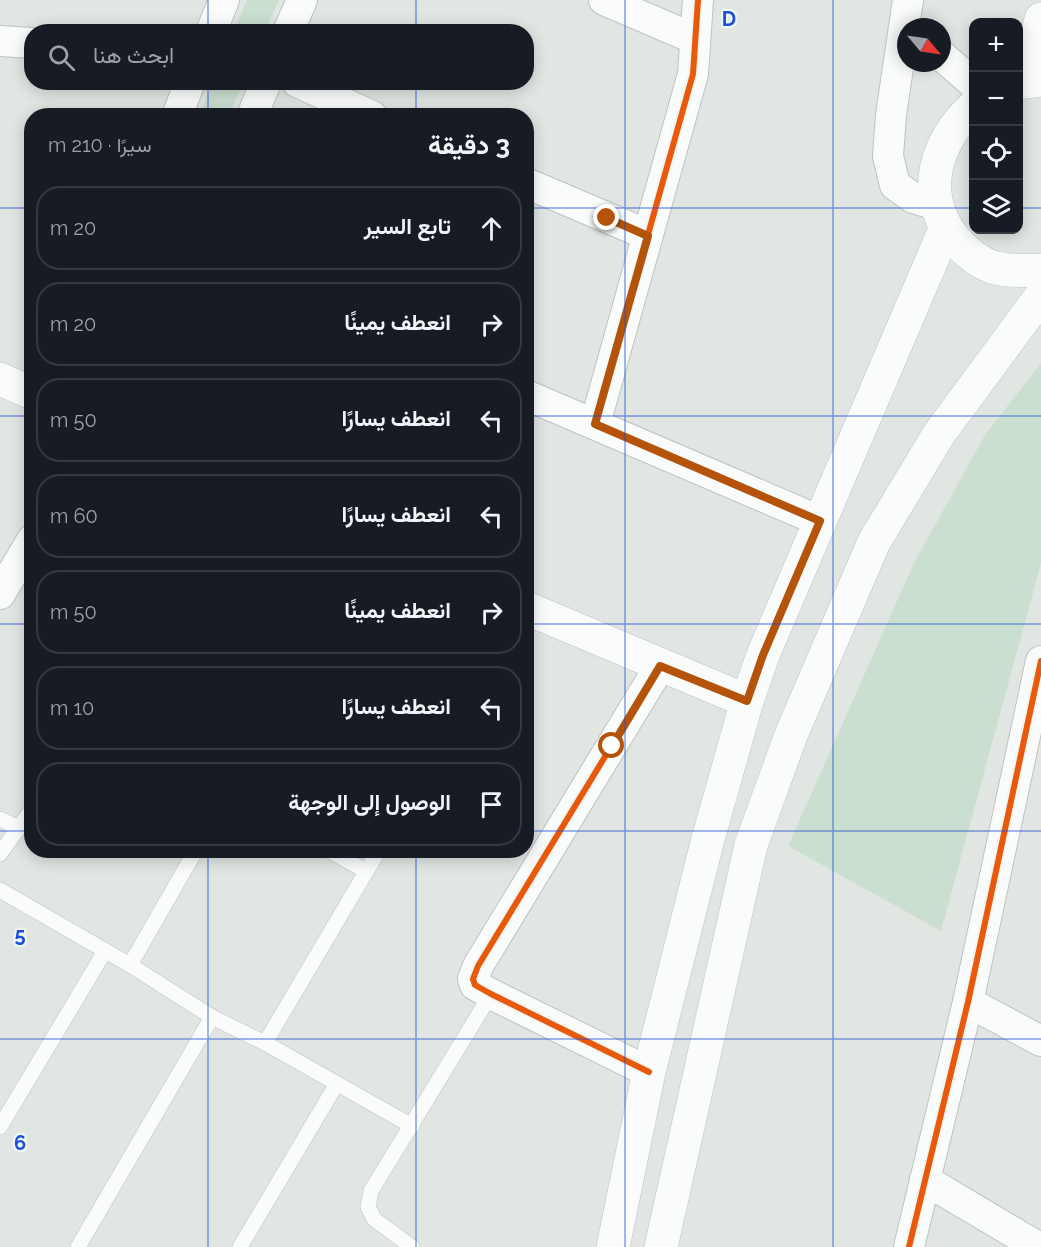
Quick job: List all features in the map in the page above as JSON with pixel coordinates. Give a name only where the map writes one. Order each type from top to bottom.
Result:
[{"type":"main road","points":[[1028,81],[1041,19]]},
{"type":"main road","points":[[969,111],[956,124],[941,151],[934,174],[941,216],[965,251],[993,267],[1025,271],[1041,270]]},
{"type":"main road","points":[[613,1247],[649,1072],[708,840],[747,701],[763,655],[820,521],[941,216]]},
{"type":"main road","points":[[661,1247],[751,845],[791,735],[874,542],[939,435],[1041,296]]},
{"type":"main road","points":[[0,379],[24,390]]},
{"type":"main road","points":[[534,611],[747,701]]},
{"type":"street","points":[[214,24],[224,0]]},
{"type":"street","points":[[292,24],[302,0]]},
{"type":"street","points":[[604,0],[695,39]]},
{"type":"street","points":[[595,424],[693,74],[698,0]]},
{"type":"street","points":[[911,14],[891,115],[888,156],[895,185],[941,216]]},
{"type":"street","points":[[0,41],[24,42]]},
{"type":"street","points":[[951,65],[969,80]]},
{"type":"street","points":[[180,108],[187,90]]},
{"type":"street","points":[[255,108],[263,90]]},
{"type":"street","points":[[315,90],[354,108]]},
{"type":"street","points":[[534,186],[648,236]]},
{"type":"street","points":[[534,398],[820,521]]},
{"type":"street","points":[[0,594],[24,554]]},
{"type":"street","points":[[909,1247],[968,1002],[1041,661]]},
{"type":"street","points":[[649,1072],[491,994],[475,985],[473,978],[478,966],[660,666]]},
{"type":"street","points":[[968,1002],[1041,1041]]},
{"type":"street","points":[[925,1180],[1038,1247]]},
{"type":"lane","points":[[0,819],[19,828]]},
{"type":"lane","points":[[0,854],[24,821]]},
{"type":"lane","points":[[130,965],[191,858]]},
{"type":"lane","points":[[342,858],[366,871]]},
{"type":"lane","points":[[265,1043],[374,858]]},
{"type":"lane","points":[[0,890],[130,965],[212,1017],[265,1043],[412,1126]]},
{"type":"lane","points":[[0,1127],[105,951]]},
{"type":"lane","points":[[412,1247],[374,1219],[368,1207],[371,1191],[491,994]]},
{"type":"lane","points":[[78,1247],[212,1017]]},
{"type":"lane","points":[[240,1247],[336,1085]]},
{"type":"green space","points":[[247,0],[279,0],[268,24],[237,24]]},
{"type":"green space","points":[[210,90],[240,90],[232,108],[203,108]]},
{"type":"green space","points":[[1041,363],[1041,563],[941,931],[788,846],[914,563],[985,435]]},
{"type":"cycle path","points":[[595,424],[693,74],[698,0]]},
{"type":"cycle path","points":[[909,1247],[968,1002],[1041,661]]},
{"type":"cycle path","points":[[649,1072],[491,994],[475,985],[473,979],[478,966],[660,666]]},
{"type":"route","points":[[607,218],[648,236],[595,424],[820,521],[763,655],[747,701],[660,666],[612,746]]}]
